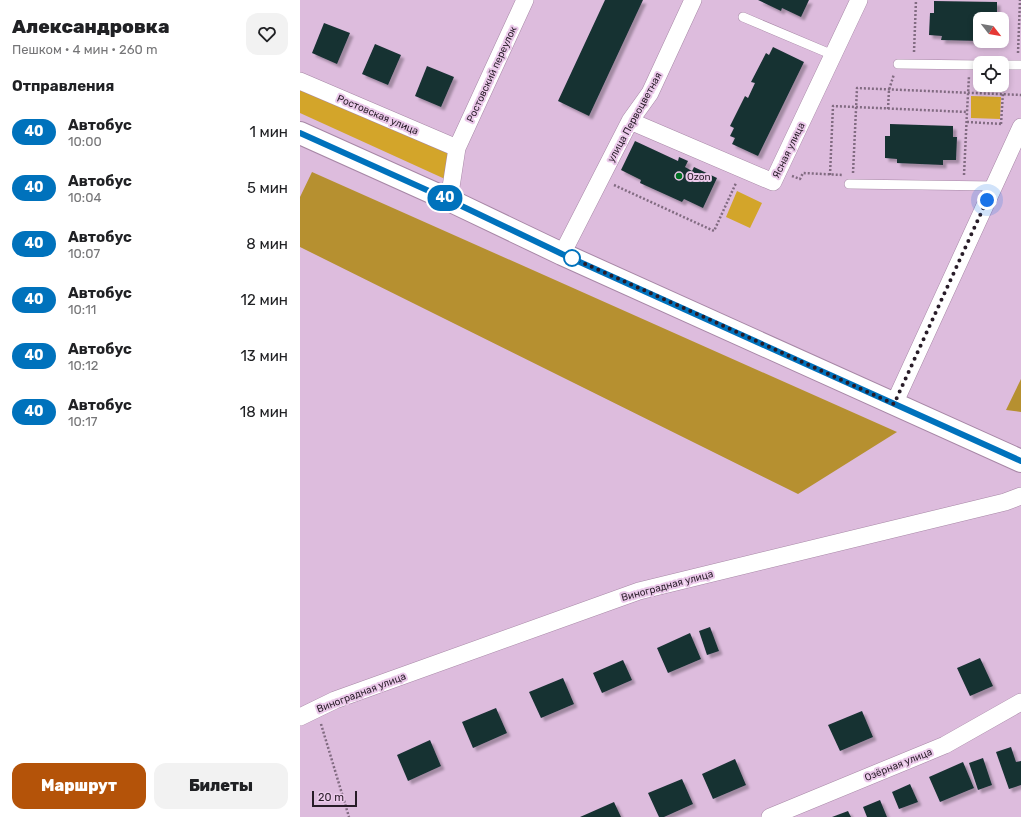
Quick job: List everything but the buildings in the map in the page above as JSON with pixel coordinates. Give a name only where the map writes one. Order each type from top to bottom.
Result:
[{"type":"main road","points":[[300,133],[449,200],[562,254],[1021,461]]},
{"type":"street","name":"Ростовский переулок","points":[[449,200],[457,148],[525,0]]},
{"type":"street","name":"улица Первоцветная","points":[[562,254],[630,121],[650,93],[693,0]]},
{"type":"street","name":"Ясная улица","points":[[630,121],[773,182],[859,0]]},
{"type":"street","name":"Ростовская улица","points":[[300,80],[457,148]]},
{"type":"street","points":[[894,404],[994,186],[1014,126]]},
{"type":"street","name":"Виноградная улица","points":[[300,717],[335,700],[639,591],[1005,502],[1021,496]]},
{"type":"street","name":"Озёрная улица","points":[[770,817],[945,745],[1021,702]]},
{"type":"lane","points":[[743,17],[833,55]]},
{"type":"lane","points":[[898,64],[973,65]]},
{"type":"lane","points":[[1009,65],[1020,65]]},
{"type":"lane","points":[[851,180],[964,186],[994,186]]},
{"type":"path","points":[[914,65],[916,0]]},
{"type":"path","points":[[1020,2],[1020,65]]},
{"type":"path","points":[[888,108],[889,90],[898,64]]},
{"type":"path","points":[[964,186],[969,65]]},
{"type":"path","points":[[851,180],[857,88],[1021,95]]},
{"type":"path","points":[[1002,124],[1003,94]]},
{"type":"path","points":[[830,174],[833,106],[967,112]]},
{"type":"path","points":[[966,122],[1014,126]]},
{"type":"path","points":[[601,178],[714,231],[742,169]]},
{"type":"path","points":[[802,173],[846,175]]},
{"type":"path","points":[[335,700],[321,722],[349,817]]},
{"type":"shaded area","points":[[300,86],[448,151],[445,179],[300,113]]},
{"type":"shaded area","points":[[971,96],[1001,97],[1000,119],[971,118]]},
{"type":"shaded area","points":[[312,172],[897,432],[798,494],[300,247],[300,197]]},
{"type":"shaded area","points":[[737,191],[762,203],[750,228],[726,217]]},
{"type":"shaded area","points":[[1021,379],[1021,412],[1006,410]]},
{"type":"bus line","name":"40","points":[[300,133],[449,200],[562,254],[1021,461]]},
{"type":"place","name":"Ozon","points":[[679,176]]},
{"type":"route","points":[[572,258],[894,404],[987,200]]}]
